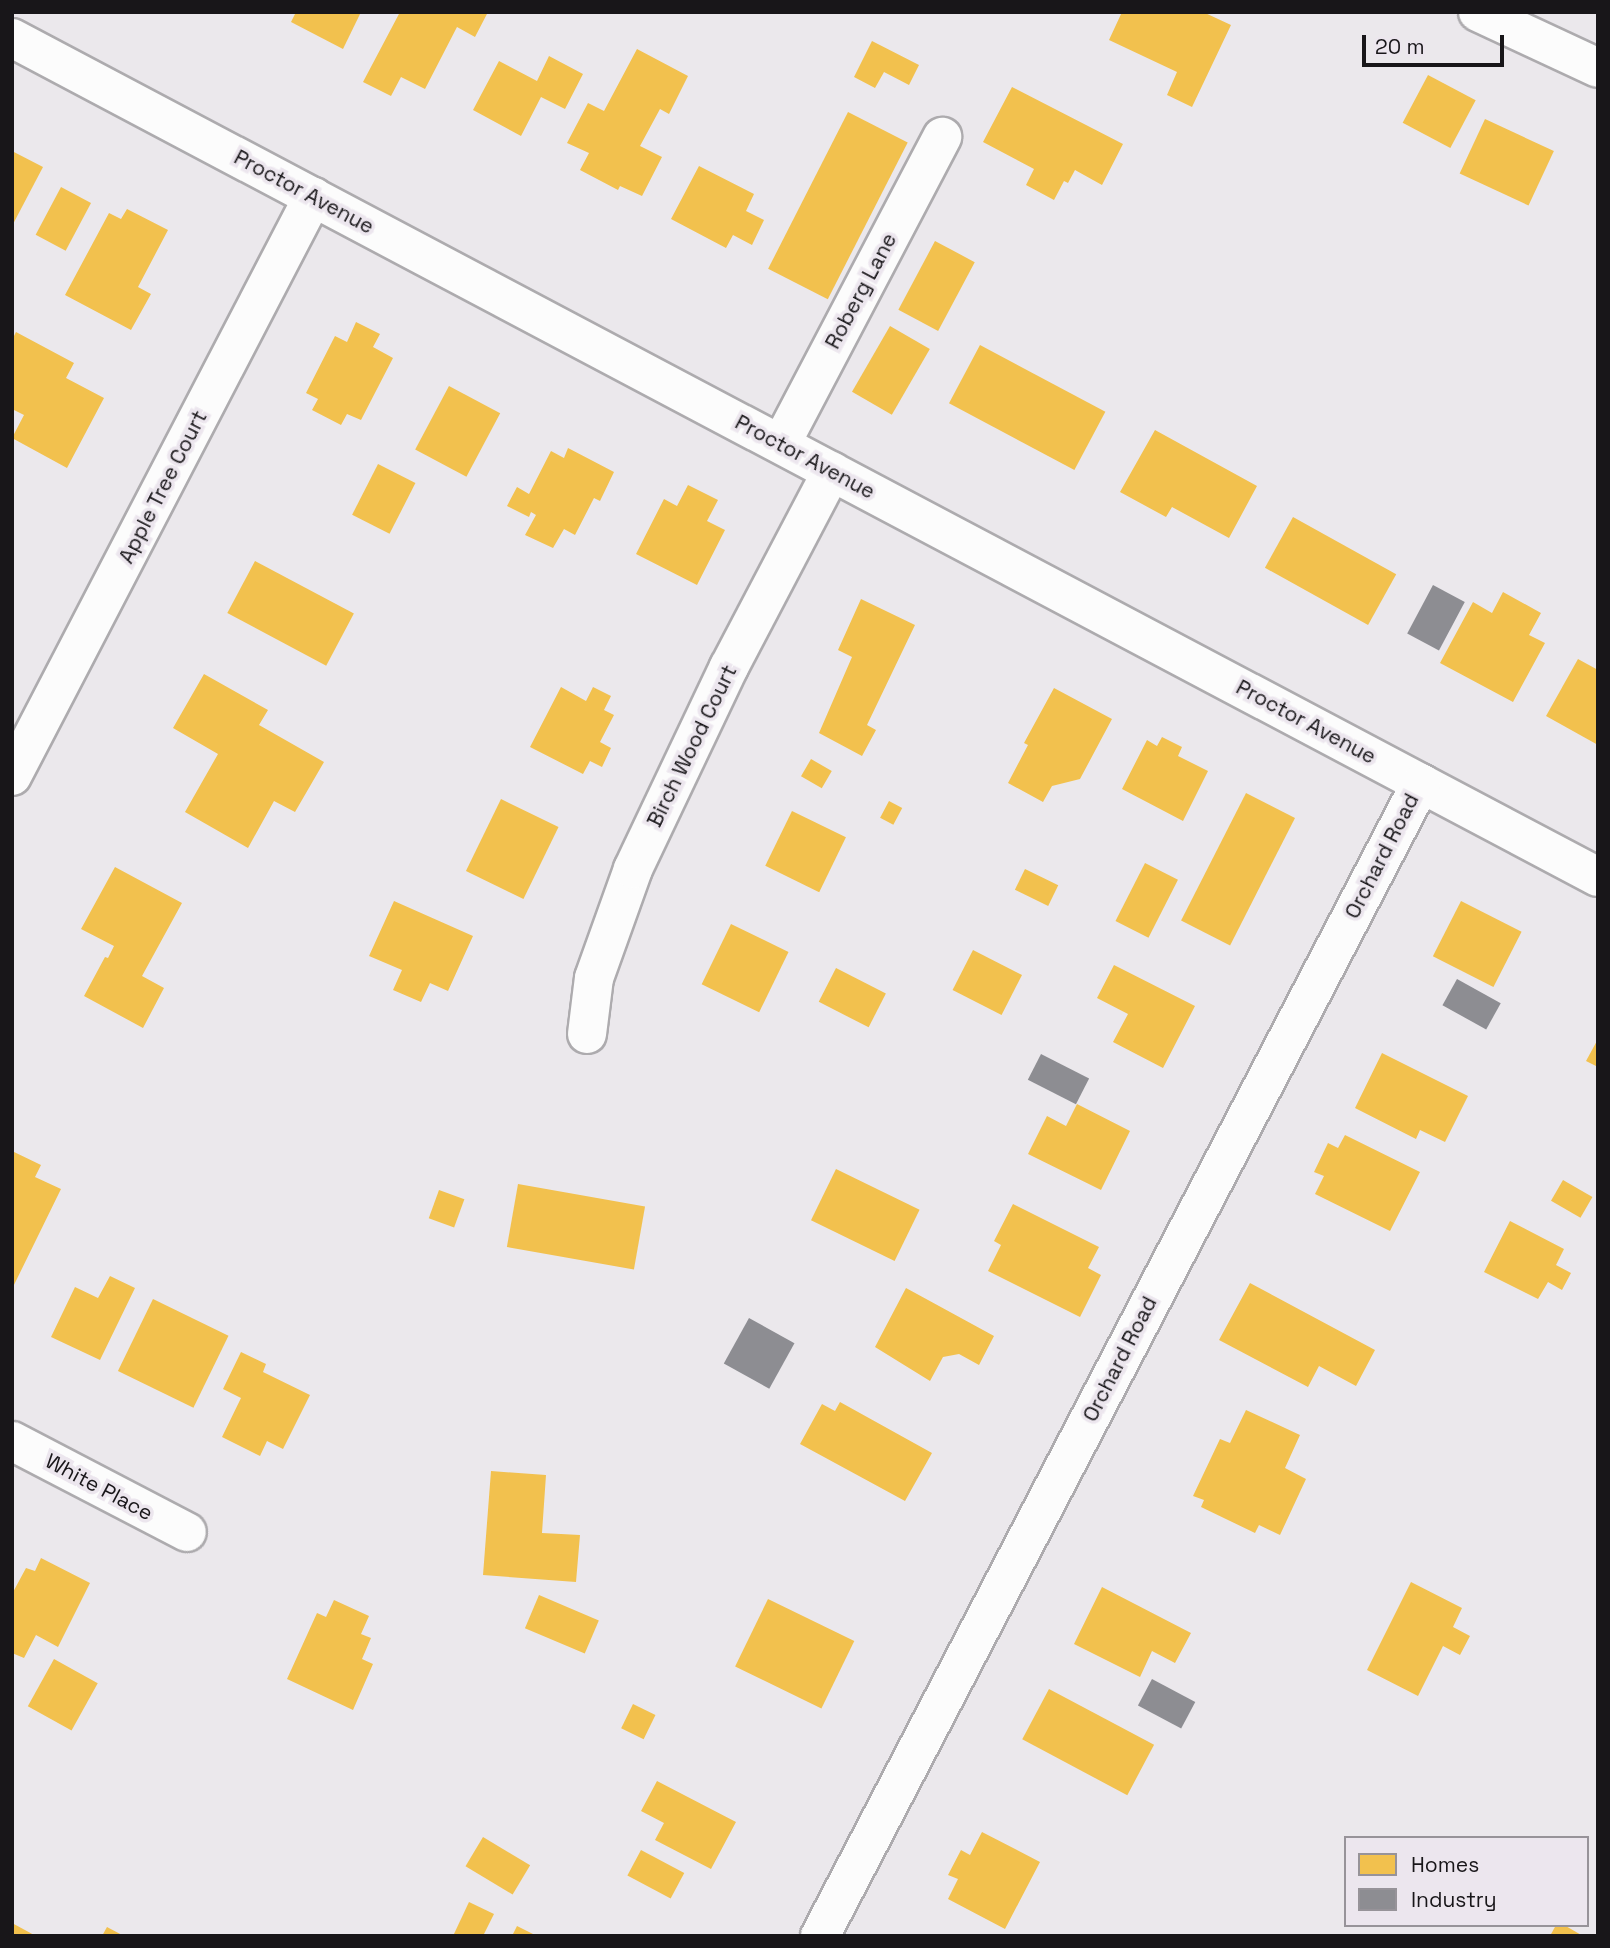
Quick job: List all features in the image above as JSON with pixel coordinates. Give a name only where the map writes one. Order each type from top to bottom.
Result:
[{"type":"street","points":[[1478,12],[1598,68]]},
{"type":"street","name":"Proctor Avenue","points":[[12,38],[1598,877]]},
{"type":"street","name":"Roberg Lane","points":[[781,444],[942,137]]},
{"type":"street","name":"Apple Tree Court","points":[[12,776],[313,197]]},
{"type":"street","name":"Birch Wood Court","points":[[587,1034],[594,978],[633,869],[729,667],[832,471]]},
{"type":"street","name":"Orchard Road","points":[[820,1936],[1420,783]]},
{"type":"street","name":"White Place","points":[[12,1441],[187,1532]]},
{"type":"building: Homes","points":[[296,12],[361,12],[343,49],[291,22]]},
{"type":"building: Homes","points":[[400,12],[488,12],[475,37],[457,27],[425,89],[401,77],[391,96],[363,82]]},
{"type":"building: Homes","points":[[1122,12],[1203,12],[1231,25],[1192,107],[1167,95],[1177,72],[1109,40]]},
{"type":"building: Homes","points":[[872,41],[919,65],[909,85],[884,72],[875,88],[854,77]]},
{"type":"building: Homes","points":[[637,49],[688,76],[669,114],[660,109],[640,146],[662,157],[642,196],[620,186],[618,190],[580,170],[589,153],[567,143],[588,103],[604,111]]},
{"type":"building: Homes","points":[[549,56],[583,74],[565,109],[541,97],[521,136],[473,110],[499,61],[537,81]]},
{"type":"building: Homes","points":[[1428,75],[1476,100],[1450,148],[1403,123]]},
{"type":"building: Homes","points":[[1012,87],[1123,144],[1102,185],[1075,170],[1068,183],[1064,181],[1054,200],[1026,185],[1034,169],[983,142]]},
{"type":"building: Homes","points":[[848,112],[908,142],[828,299],[768,269]]},
{"type":"building: Homes","points":[[1485,119],[1554,151],[1529,205],[1460,173]]},
{"type":"building: Homes","points":[[12,151],[43,167],[12,226]]},
{"type":"building: Homes","points":[[699,166],[754,194],[746,211],[764,220],[752,245],[733,235],[726,248],[671,219]]},
{"type":"building: Homes","points":[[61,187],[91,203],[66,251],[36,235]]},
{"type":"building: Homes","points":[[127,209],[168,230],[138,287],[151,294],[131,330],[65,295],[109,213],[121,219]]},
{"type":"building: Homes","points":[[935,241],[975,262],[938,331],[898,310]]},
{"type":"building: Homes","points":[[356,322],[380,334],[373,347],[393,358],[361,420],[347,414],[341,425],[312,410],[318,399],[306,393],[335,336],[347,342]]},
{"type":"building: Homes","points":[[890,326],[930,349],[892,415],[852,392]]},
{"type":"building: Homes","points":[[16,332],[74,363],[66,378],[104,398],[67,468],[12,438],[24,415],[12,409],[12,340]]},
{"type":"building: Homes","points":[[980,345],[1105,412],[1074,470],[949,403]]},
{"type":"building: Homes","points":[[449,386],[500,413],[466,477],[415,450]]},
{"type":"building: Homes","points":[[1155,430],[1257,486],[1229,538],[1172,507],[1166,517],[1120,492]]},
{"type":"building: Homes","points":[[568,448],[614,472],[600,501],[594,498],[575,535],[564,529],[553,548],[525,535],[536,515],[531,512],[529,517],[507,506],[517,487],[529,494],[551,451],[564,458]]},
{"type":"building: Homes","points":[[378,464],[415,483],[390,534],[352,515]]},
{"type":"building: Homes","points":[[688,485],[718,500],[707,521],[725,530],[697,585],[636,554],[664,499],[677,506]]},
{"type":"building: Homes","points":[[1293,517],[1396,574],[1368,625],[1265,568]]},
{"type":"building: Homes","points":[[255,561],[354,614],[326,666],[227,613]]},
{"type":"building: Homes","points":[[1503,592],[1541,613],[1529,635],[1545,643],[1513,702],[1440,663],[1473,602],[1492,613]]},
{"type":"building: Homes","points":[[861,599],[915,625],[867,725],[876,730],[862,756],[819,733],[852,657],[838,650]]},
{"type":"building: Homes","points":[[1578,659],[1598,670],[1598,745],[1546,716]]},
{"type":"building: Homes","points":[[204,674],[268,710],[259,725],[324,762],[295,812],[274,801],[248,848],[185,812],[218,754],[173,728]]},
{"type":"building: Homes","points":[[561,687],[586,701],[593,687],[611,696],[604,710],[614,715],[600,742],[611,748],[602,767],[590,761],[583,774],[530,747]]},
{"type":"building: Homes","points":[[1054,688],[1112,719],[1080,779],[1052,786],[1043,802],[1008,783],[1028,745],[1024,743]]},
{"type":"building: Homes","points":[[1162,737],[1182,747],[1178,756],[1208,771],[1183,821],[1122,789],[1147,740],[1157,746]]},
{"type":"building: Homes","points":[[811,759],[832,771],[822,788],[801,776]]},
{"type":"building: Homes","points":[[1246,793],[1295,818],[1230,945],[1181,920]]},
{"type":"building: Homes","points":[[501,799],[559,827],[523,899],[466,871]]},
{"type":"building: Homes","points":[[889,801],[902,808],[893,825],[880,818]]},
{"type":"building: Homes","points":[[792,811],[846,837],[819,892],[765,866]]},
{"type":"building: Homes","points":[[1145,863],[1178,880],[1148,938],[1115,921]]},
{"type":"building: Homes","points":[[115,867],[182,903],[142,976],[164,988],[143,1028],[84,996],[114,946],[81,929]]},
{"type":"building: Homes","points":[[1025,869],[1058,885],[1048,906],[1015,890]]},
{"type":"building: Homes","points":[[394,901],[473,936],[448,991],[430,983],[421,1002],[393,990],[402,970],[369,956]]},
{"type":"building: Homes","points":[[1461,901],[1522,932],[1493,987],[1433,956]]},
{"type":"building: Homes","points":[[731,924],[789,952],[759,1012],[702,984]]},
{"type":"building: Homes","points":[[973,950],[1022,975],[1002,1015],[953,990]]},
{"type":"building: Homes","points":[[1114,965],[1195,1006],[1163,1068],[1113,1042],[1128,1014],[1097,998]]},
{"type":"building: Homes","points":[[836,968],[886,993],[869,1027],[819,1002]]},
{"type":"building: Homes","points":[[1598,1039],[1598,1067],[1586,1061]]},
{"type":"building: Homes","points":[[1382,1053],[1468,1096],[1445,1142],[1420,1130],[1416,1139],[1355,1108]]},
{"type":"building: Homes","points":[[1077,1104],[1130,1131],[1101,1190],[1028,1154],[1047,1116],[1066,1126]]},
{"type":"building: Homes","points":[[1345,1135],[1420,1172],[1390,1231],[1315,1194],[1324,1176],[1314,1172],[1328,1143],[1338,1148]]},
{"type":"building: Homes","points":[[12,1151],[41,1165],[35,1177],[61,1189],[12,1289]]},
{"type":"building: Homes","points":[[836,1169],[920,1210],[895,1261],[811,1220]]},
{"type":"building: Homes","points":[[1563,1180],[1592,1197],[1580,1218],[1551,1201]]},
{"type":"building: Homes","points":[[518,1184],[645,1206],[634,1269],[507,1247]]},
{"type":"building: Homes","points":[[439,1190],[464,1199],[454,1227],[429,1218]]},
{"type":"building: Homes","points":[[1013,1204],[1099,1247],[1088,1268],[1101,1275],[1080,1317],[988,1271],[1001,1245],[994,1241]]},
{"type":"building: Homes","points":[[1510,1221],[1564,1249],[1556,1265],[1571,1273],[1562,1290],[1548,1282],[1538,1299],[1484,1272]]},
{"type":"building: Homes","points":[[110,1276],[135,1288],[100,1360],[51,1337],[75,1287],[98,1298]]},
{"type":"building: Homes","points":[[1250,1283],[1375,1350],[1356,1386],[1319,1366],[1308,1387],[1219,1340]]},
{"type":"building: Homes","points":[[906,1288],[994,1336],[979,1365],[959,1354],[943,1357],[930,1381],[875,1347]]},
{"type":"building: Homes","points":[[153,1299],[228,1336],[193,1408],[118,1371]]},
{"type":"building: Homes","points":[[241,1352],[266,1364],[263,1372],[310,1395],[283,1449],[267,1441],[260,1456],[222,1437],[241,1398],[223,1389]]},
{"type":"building: Homes","points":[[840,1402],[932,1453],[905,1501],[800,1444],[822,1404],[835,1411]]},
{"type":"building: Homes","points":[[1246,1410],[1300,1435],[1285,1468],[1306,1479],[1280,1535],[1259,1525],[1255,1533],[1201,1507],[1204,1500],[1193,1496],[1220,1439],[1230,1443]]},
{"type":"building: Homes","points":[[491,1471],[546,1475],[542,1533],[580,1535],[576,1582],[483,1575]]},
{"type":"building: Homes","points":[[41,1558],[90,1583],[58,1647],[36,1635],[24,1658],[12,1653],[12,1594],[26,1568],[35,1571]]},
{"type":"building: Homes","points":[[1411,1582],[1462,1608],[1453,1627],[1470,1636],[1460,1655],[1443,1646],[1418,1696],[1367,1670]]},
{"type":"building: Homes","points":[[1102,1587],[1191,1633],[1175,1663],[1152,1651],[1140,1677],[1074,1644]]},
{"type":"building: Homes","points":[[539,1595],[599,1620],[585,1654],[525,1628]]},
{"type":"building: Homes","points":[[768,1599],[854,1641],[821,1708],[735,1666]]},
{"type":"building: Homes","points":[[334,1600],[369,1616],[361,1634],[371,1638],[362,1659],[373,1664],[353,1710],[287,1679],[317,1613],[326,1617]]},
{"type":"building: Homes","points":[[54,1659],[98,1683],[72,1730],[28,1706]]},
{"type":"building: Homes","points":[[1049,1689],[1154,1745],[1127,1795],[1022,1739]]},
{"type":"building: Homes","points":[[633,1704],[655,1715],[644,1739],[621,1728]]},
{"type":"building: Homes","points":[[657,1781],[736,1822],[711,1869],[655,1840],[664,1823],[641,1811]]},
{"type":"building: Homes","points":[[982,1832],[1040,1862],[1005,1929],[948,1899],[958,1879],[948,1875],[961,1850],[970,1855]]},
{"type":"building: Homes","points":[[483,1837],[530,1865],[513,1894],[465,1866]]},
{"type":"building: Homes","points":[[641,1850],[684,1873],[671,1899],[627,1876]]},
{"type":"building: Homes","points":[[469,1902],[494,1914],[483,1936],[453,1936]]},
{"type":"building: Homes","points":[[12,1923],[36,1936],[12,1936]]},
{"type":"building: Homes","points":[[517,1926],[537,1936],[512,1936]]},
{"type":"building: Homes","points":[[107,1927],[124,1936],[102,1936]]},
{"type":"building: Homes","points":[[1555,1927],[1567,1927],[1583,1936],[1550,1936]]},
{"type":"building: Industry","points":[[1433,585],[1465,602],[1439,650],[1407,634]]},
{"type":"building: Industry","points":[[1457,979],[1501,1003],[1486,1029],[1442,1005]]},
{"type":"building: Industry","points":[[1041,1054],[1089,1079],[1076,1104],[1028,1080]]},
{"type":"building: Industry","points":[[749,1318],[794,1343],[769,1389],[724,1363]]},
{"type":"building: Industry","points":[[1152,1679],[1195,1702],[1181,1728],[1138,1705]]}]
